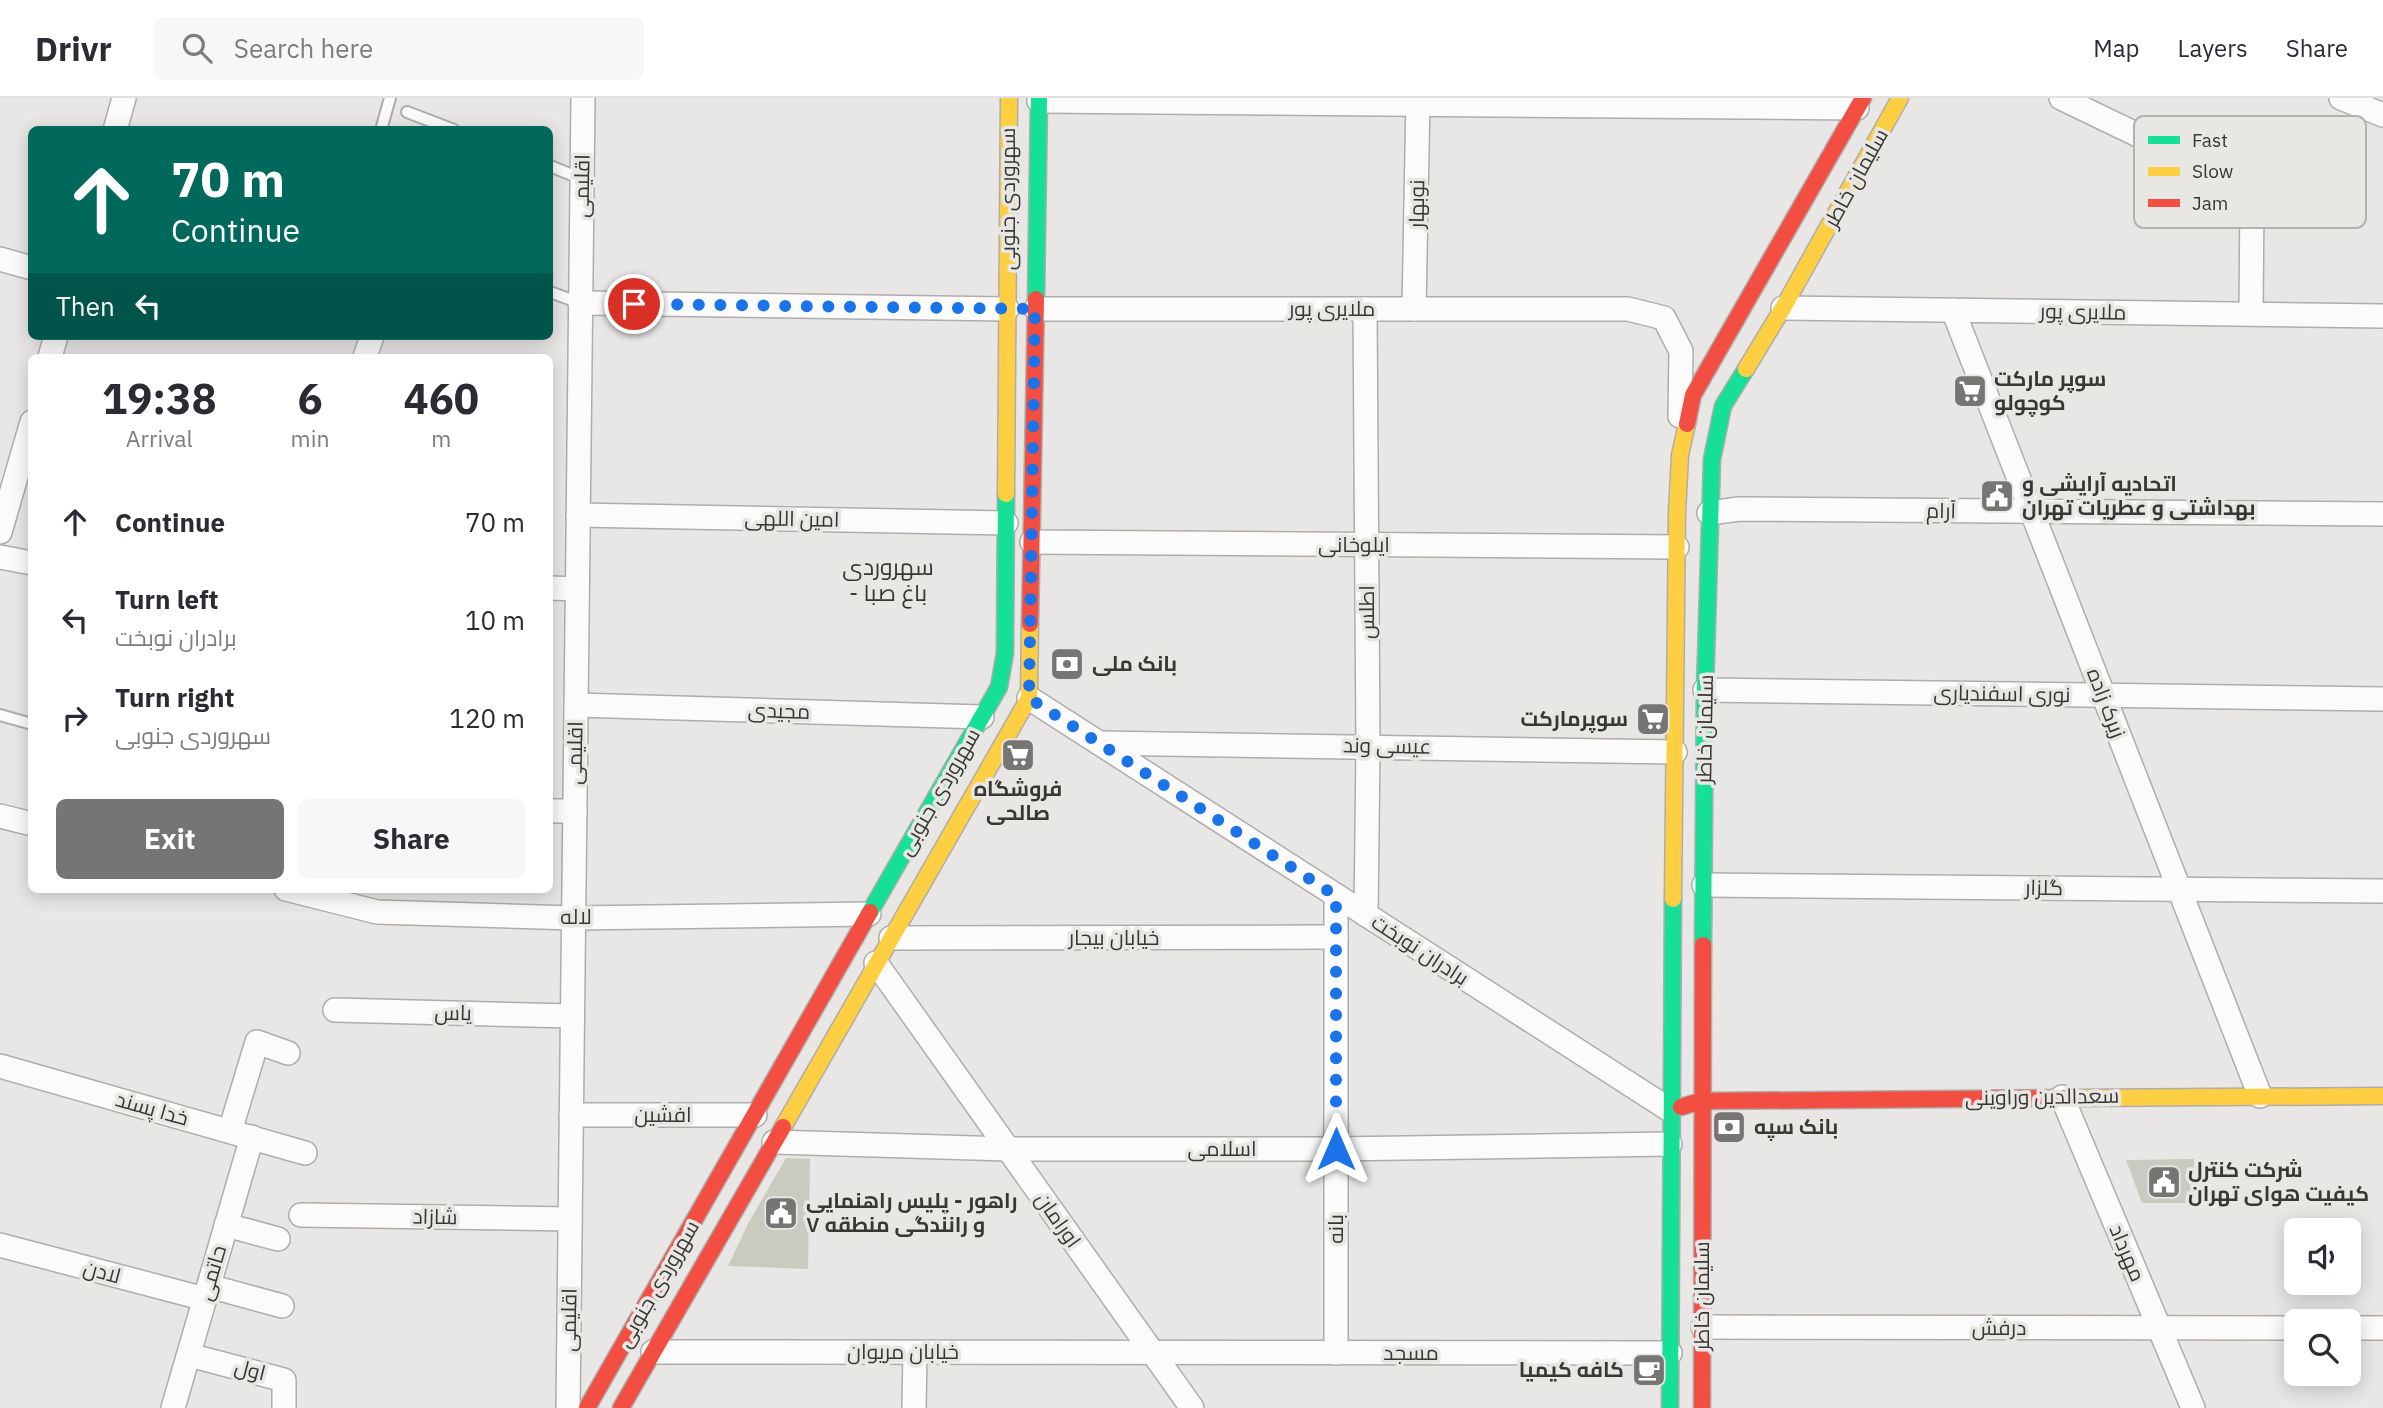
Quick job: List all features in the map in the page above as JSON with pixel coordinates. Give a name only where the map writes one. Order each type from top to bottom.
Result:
[{"type":"main road","name":"سهروردی جنوبی","points":[[587,1408],[999,687],[1004,653],[1009,98]]},
{"type":"main road","name":"سلیمان خاطر","points":[[1702,1408],[1701,1101],[1705,690],[1712,459],[1723,406],[1783,308],[1900,98]]},
{"type":"main road","name":"سهروردی جنوبی","points":[[621,1408],[1029,698],[1039,99]]},
{"type":"main road","name":"سلیمان خاطر","points":[[1670,1408],[1670,1110],[1680,455],[1693,395],[1860,103]]},
{"type":"main road","points":[[1007,309],[1035,309]]},
{"type":"main road","name":"سعدالدین وراوینی","points":[[1670,1110],[1701,1101],[2383,1096]]},
{"type":"main road","points":[[628,1338],[653,1352]]},
{"type":"street","points":[[116,126],[124,98]]},
{"type":"street","name":"اقلیمی","points":[[568,1408],[583,98]]},
{"type":"street","points":[[2061,98],[2134,132]]},
{"type":"street","points":[[2342,98],[2383,115]]},
{"type":"street","points":[[1039,99],[1860,103]]},
{"type":"street","name":"نوبهار","points":[[1414,309],[1418,101]]},
{"type":"street","points":[[2251,314],[2252,228]]},
{"type":"street","points":[[0,259],[28,267]]},
{"type":"street","points":[[580,303],[1007,309]]},
{"type":"street","name":"ملایری پور","points":[[1783,308],[2383,316]]},
{"type":"street","name":"ملایری پور","points":[[1035,309],[1628,309],[1664,318],[1681,351],[1680,455]]},
{"type":"street","name":"اطلس","points":[[1365,309],[1368,746],[1366,915]]},
{"type":"street","name":"زیرک زاده","points":[[1953,310],[2260,1096]]},
{"type":"street","points":[[0,532],[8,477],[27,457]]},
{"type":"street","name":"آرام","points":[[1709,513],[1740,509],[2383,514]]},
{"type":"street","name":"امین اللهی","points":[[578,515],[1006,523]]},
{"type":"street","name":"ایلوخانی","points":[[1032,542],[1677,547]]},
{"type":"street","points":[[0,557],[28,562]]},
{"type":"street","points":[[553,588],[577,589]]},
{"type":"street","name":"نوری اسفندیاری","points":[[1705,690],[2383,699]]},
{"type":"street","name":"برادران نوبخت","points":[[1029,698],[1670,1110]]},
{"type":"street","name":"مجیدی","points":[[576,705],[982,717]]},
{"type":"street","name":"عیسی وند","points":[[1098,743],[1675,752]]},
{"type":"street","points":[[553,811],[575,811]]},
{"type":"street","points":[[0,816],[28,823]]},
{"type":"street","name":"گلزار","points":[[1704,885],[2383,891]]},
{"type":"street","name":"لاله","points":[[302,893],[377,912],[573,918],[869,914]]},
{"type":"street","name":"بانه","points":[[1336,896],[1336,1353]]},
{"type":"street","name":"خیابان بیجار","points":[[891,939],[1336,937]]},
{"type":"street","name":"اورامان","points":[[876,963],[1192,1408]]},
{"type":"street","name":"یاس","points":[[335,1010],[572,1016]]},
{"type":"street","points":[[241,1134],[257,1042],[288,1053]]},
{"type":"street","name":"خدا پسند","points":[[0,1066],[304,1153]]},
{"type":"street","name":"مهرداد","points":[[2062,1097],[2193,1408]]},
{"type":"street","name":"افشین","points":[[571,1115],[755,1115]]},
{"type":"street","name":"حاتمی","points":[[174,1408],[226,1225],[241,1134]]},
{"type":"street","name":"اسلامی","points":[[774,1142],[1008,1149],[1336,1149],[1670,1144]]},
{"type":"street","name":"شازاد","points":[[301,1215],[570,1219]]},
{"type":"street","points":[[226,1225],[278,1239]]},
{"type":"street","name":"لادن","points":[[0,1245],[207,1293],[282,1306]]},
{"type":"street","name":"درفش","points":[[1703,1327],[2284,1328]]},
{"type":"street","points":[[2361,1328],[2383,1328]]},
{"type":"street","name":"خیابان مریوان","points":[[653,1352],[1153,1352]]},
{"type":"street","name":"مسجد","points":[[1153,1352],[1670,1353]]},
{"type":"street","points":[[914,1408],[915,1353]]},
{"type":"street","name":"اول","points":[[189,1354],[284,1380],[284,1408]]},
{"type":"lane","points":[[382,126],[390,98]]},
{"type":"lane","points":[[407,112],[444,126]]},
{"type":"lane","points":[[553,167],[582,179]]},
{"type":"lane","points":[[553,293],[580,303]]},
{"type":"lane","points":[[0,715],[28,723]]},
{"type":"building","name":"راهور - پلیس راهنمایی و رانندگی منطقه ۷","points":[[786,1158],[810,1159],[808,1269],[728,1266],[749,1222]]},
{"type":"building","name":"شرکت کنترل کیفیت هوای تهران","points":[[2194,1159],[2195,1203],[2142,1203],[2126,1160]]},
{"type":"traffic: fast","points":[[1036,299],[1039,98]]},
{"type":"traffic: fast","points":[[1703,945],[1705,690],[1712,459],[1723,406],[1746,369]]},
{"type":"traffic: fast","points":[[870,912],[999,687],[1005,653],[1006,494]]},
{"type":"traffic: fast","points":[[1670,1408],[1673,899]]},
{"type":"traffic: slow","points":[[1006,494],[1009,98]]},
{"type":"traffic: slow","points":[[1746,369],[1900,98]]},
{"type":"traffic: slow","points":[[1673,899],[1677,513],[1680,455],[1687,424]]},
{"type":"traffic: slow","points":[[783,1127],[1029,698],[1030,624]]},
{"type":"traffic: slow","points":[[2078,1098],[2383,1096]]},
{"type":"traffic: jam","points":[[1687,424],[1693,395],[1863,98]]},
{"type":"traffic: jam","points":[[1030,624],[1036,299]]},
{"type":"traffic: jam","points":[[587,1408],[870,912]]},
{"type":"traffic: jam","points":[[1702,1408],[1703,945]]},
{"type":"traffic: jam","points":[[1681,1107],[1701,1101],[2078,1098]]},
{"type":"traffic: jam","points":[[621,1408],[783,1127]]},
{"type":"place","name":"سوپر مارکت کوچولو","points":[[1970,391]]},
{"type":"place","name":"اتحادیه آرایشی و بهداشتی و عطریات تهران","points":[[1997,496]]},
{"type":"place","name":"بانک ملی","points":[[1067,664]]},
{"type":"place","name":"سوپرمارکت","points":[[1653,719]]},
{"type":"place","name":"فروشگاه صالحی","points":[[1018,755]]},
{"type":"place","name":"بانک سپه","points":[[1729,1127]]},
{"type":"place","name":"شرکت کنترل کیفیت هوای تهران","points":[[2164,1182]]},
{"type":"place","name":"راهور - پلیس راهنمایی و رانندگی منطقه ۷","points":[[781,1213]]},
{"type":"place","name":"کافه کیمیا","points":[[1649,1370]]},
{"type":"district","name":"سهروردی - باغ صبا","points":[[888,580]]},
{"type":"route","points":[[634,304],[1035,309],[1029,698],[1336,896],[1336,1149]]}]
